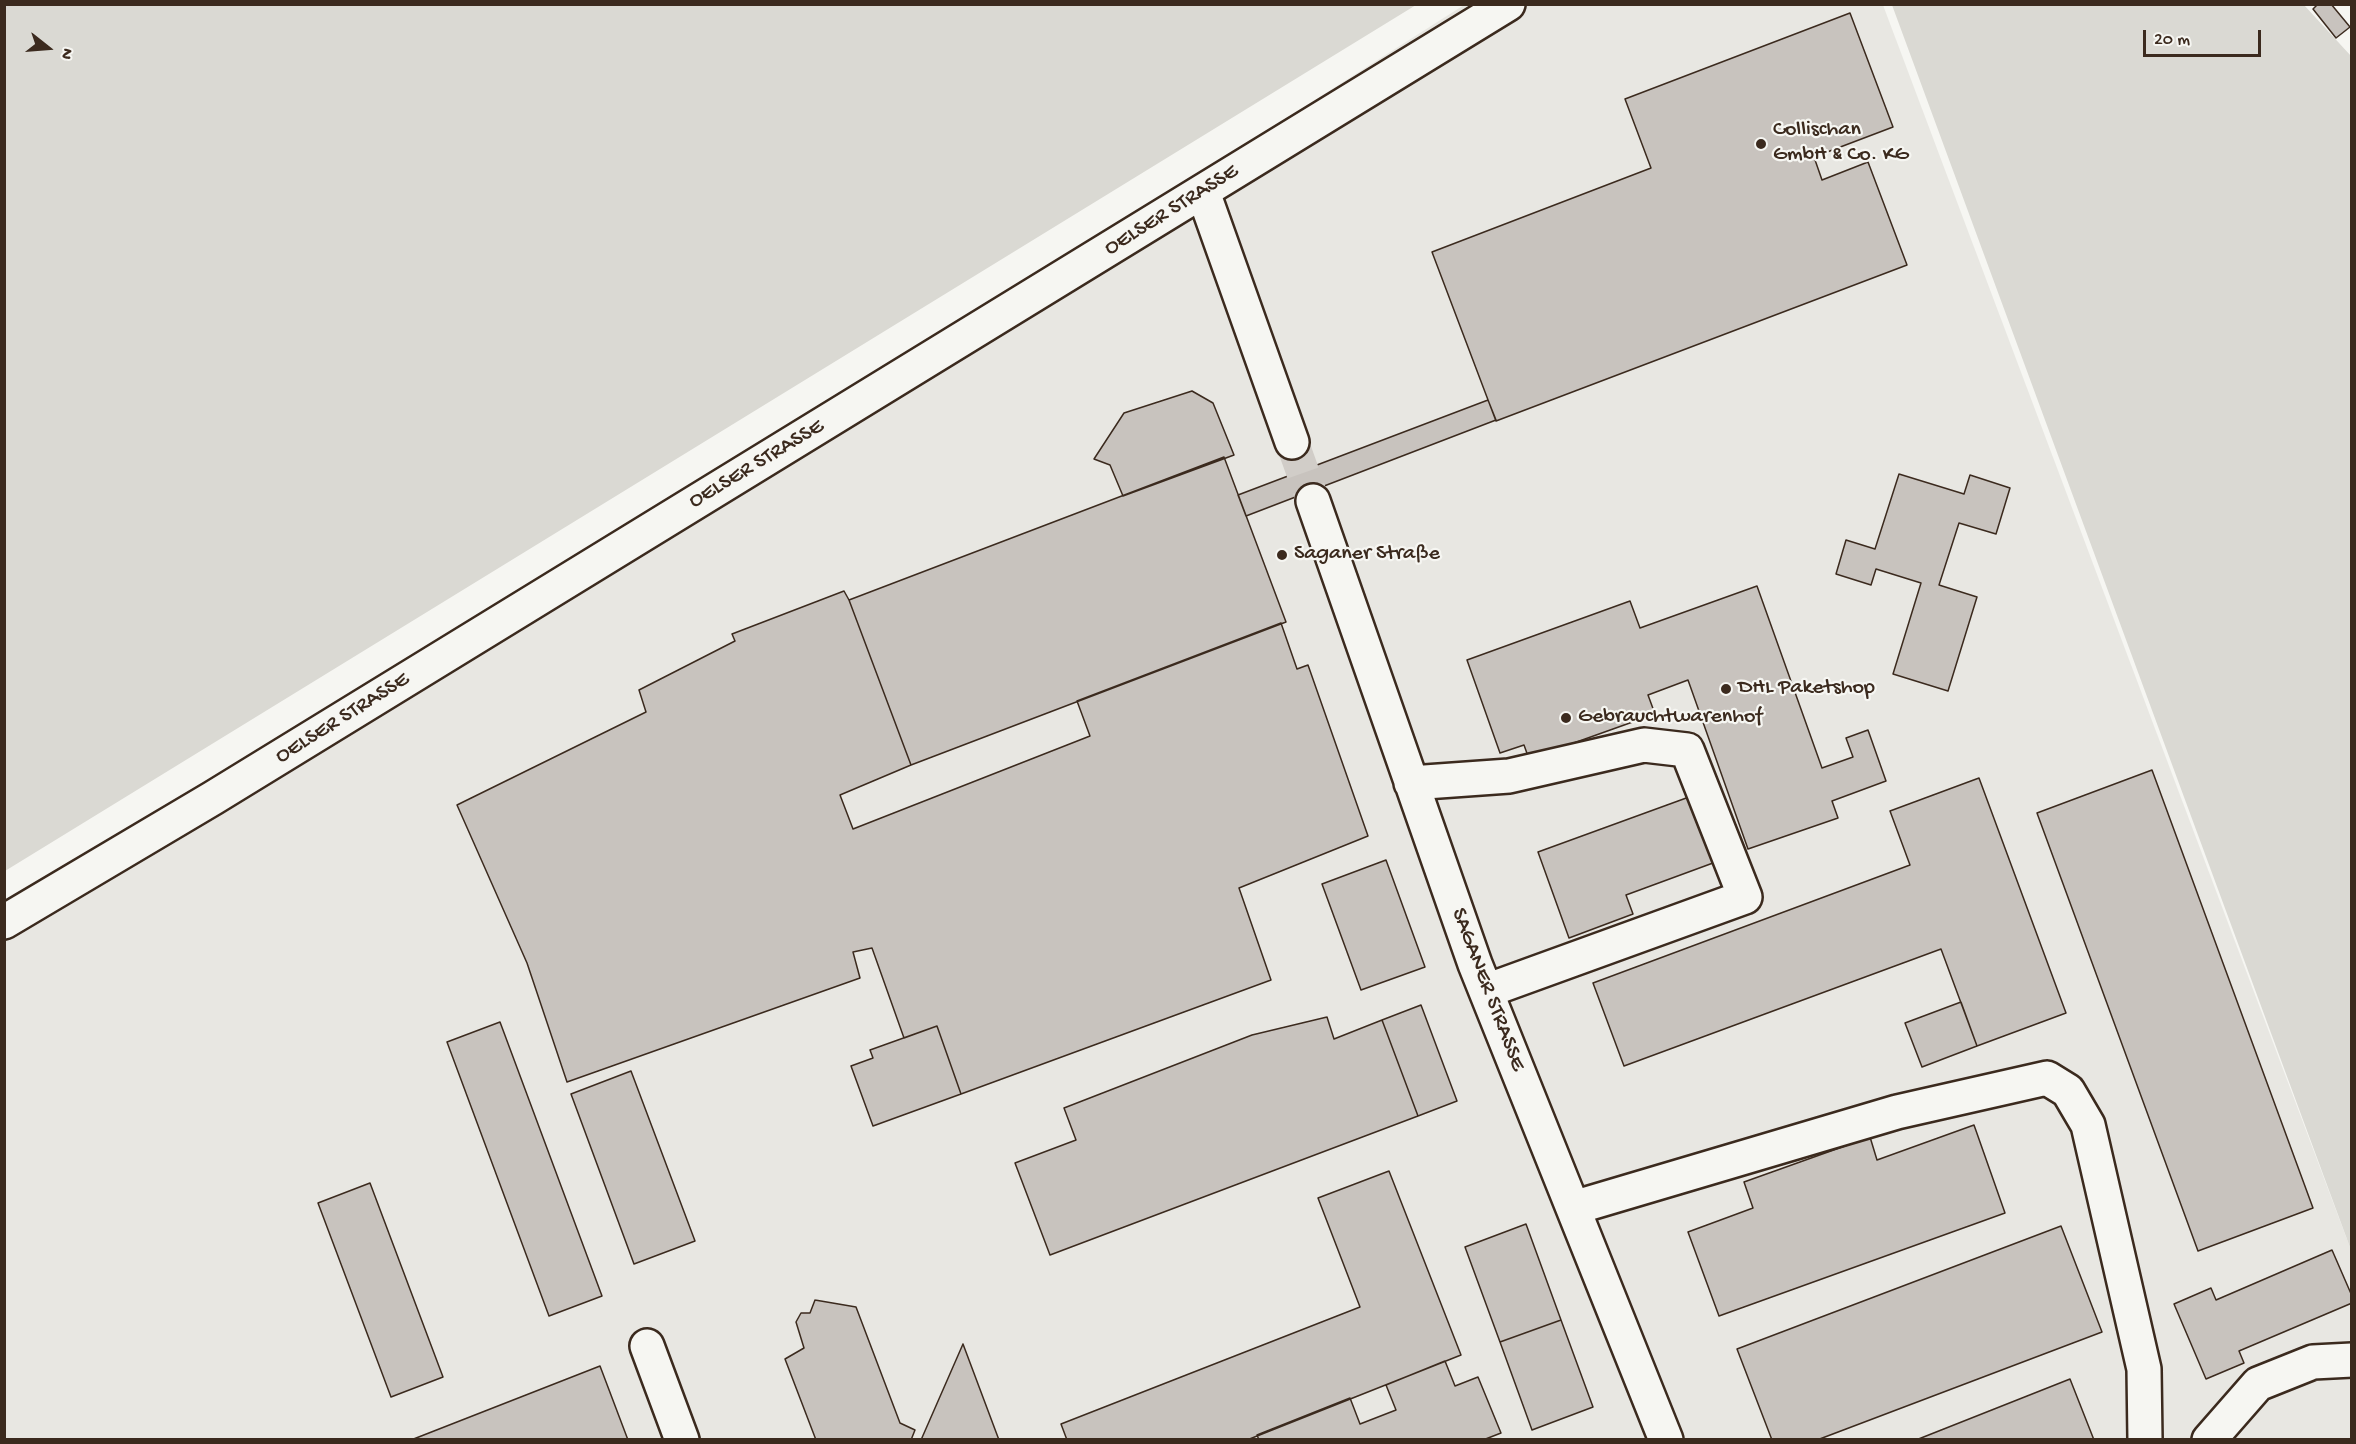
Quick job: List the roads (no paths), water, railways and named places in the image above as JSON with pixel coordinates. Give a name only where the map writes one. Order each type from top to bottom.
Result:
[{"type":"main road","name":"OELSER STRASSE","points":[[4,922],[213,798],[1508,4]]},
{"type":"main road","points":[[1203,192],[1292,442]]},
{"type":"main road","name":"SAGANER STRASSE","points":[[1313,501],[1486,991],[1666,1440]]},
{"type":"main road","points":[[1411,783],[1509,776],[1644,745],[1687,750],[1745,897],[1486,991]]},
{"type":"main road","points":[[1573,1209],[1897,1112],[2047,1078],[2068,1090],[2088,1125],[2144,1369],[2145,1440]]},
{"type":"main road","points":[[647,1346],[682,1440]]},
{"type":"main road","points":[[2209,1440],[2258,1384],[2313,1362],[2352,1360]]},
{"type":"tunnel","points":[[1292,442],[1313,501]]},
{"type":"place","name":"Collischan GmbH & Co. KG","points":[[1761,144]]},
{"type":"place","name":"Saganer Straße","points":[[1282,555]]},
{"type":"place","name":"DHL Paketshop","points":[[1726,689]]},
{"type":"place","name":"Gebrauchtwarenhof","points":[[1566,718]]}]
